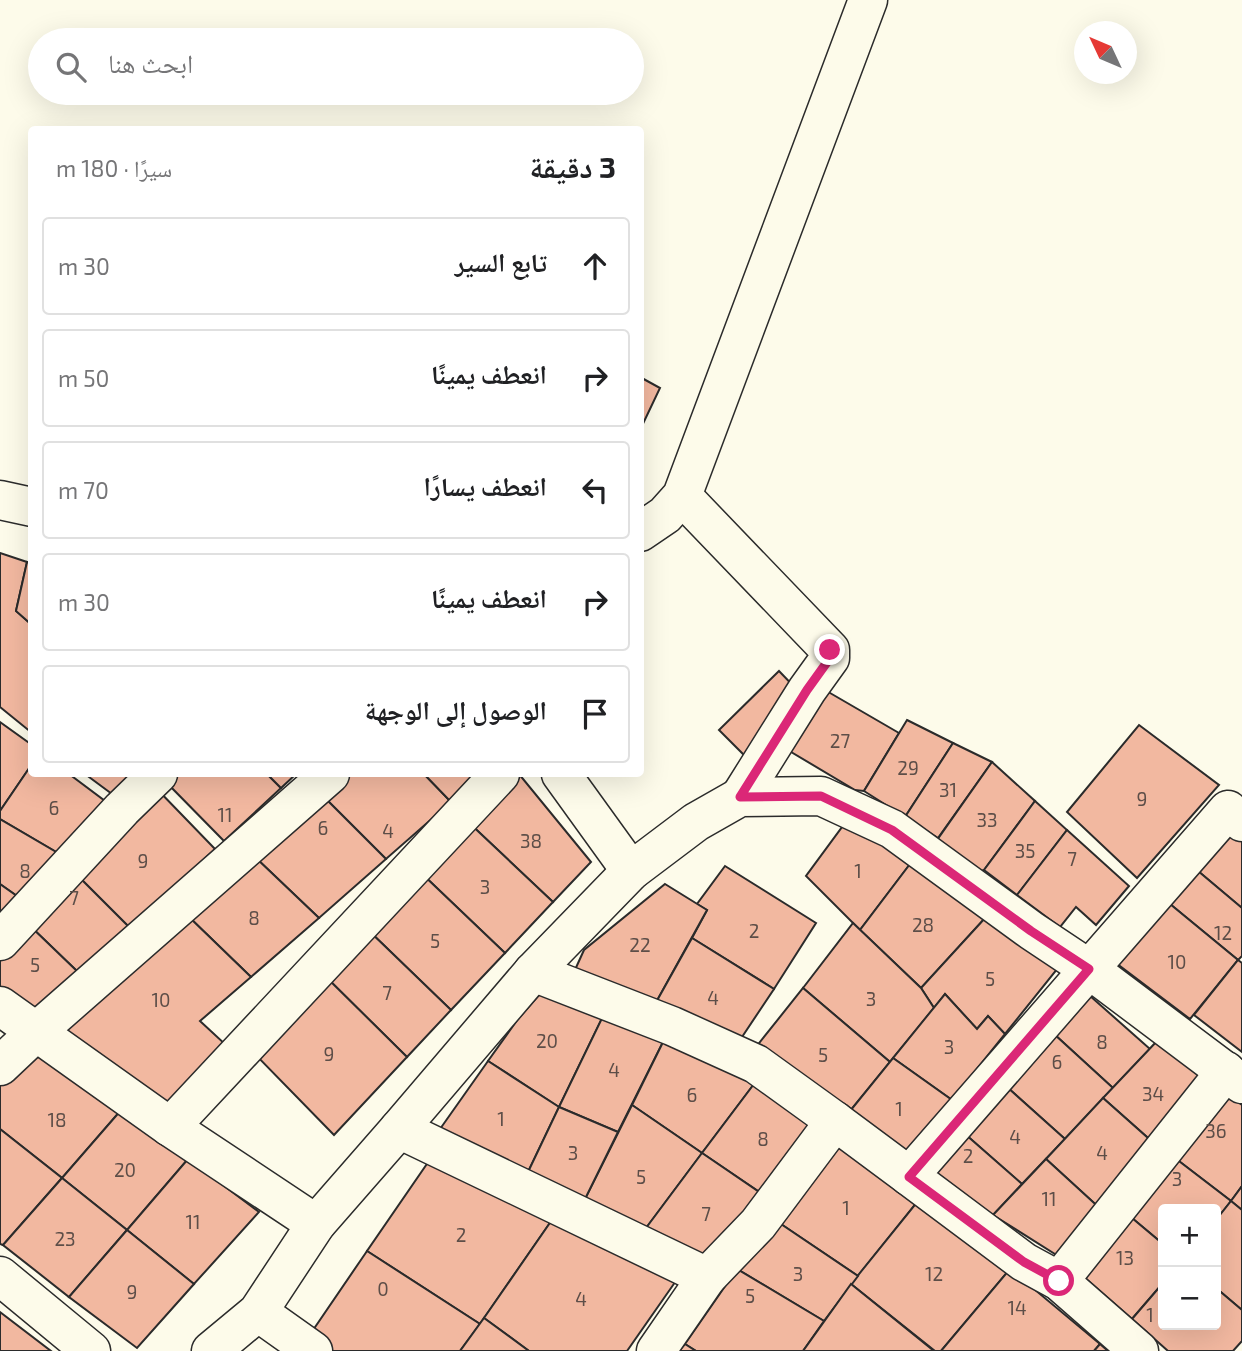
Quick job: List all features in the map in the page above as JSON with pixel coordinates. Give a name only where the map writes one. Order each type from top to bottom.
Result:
[{"type":"street","points":[[644,529],[666,515],[682,496],[868,0]]},
{"type":"street","points":[[211,1351],[258,1312],[316,1224],[533,972],[631,872],[696,822],[740,797],[830,658],[830,650],[682,496]]},
{"type":"street","points":[[0,500],[28,506]]},
{"type":"street","points":[[0,941],[122,808],[155,777]]},
{"type":"street","points":[[0,1066],[327,777]]},
{"type":"street","points":[[170,1127],[497,777]]},
{"type":"street","points":[[563,777],[631,872]]},
{"type":"street","points":[[740,797],[821,796],[892,830],[1031,931],[1089,969],[1234,1078],[1059,1281]]},
{"type":"street","points":[[909,1177],[1089,969],[1237,813]]},
{"type":"street","points":[[533,972],[672,1026],[756,1064],[1024,1262],[1059,1281],[1139,1351]]},
{"type":"street","points":[[0,1006],[170,1127],[316,1224]]},
{"type":"street","points":[[656,1351],[707,1278],[758,1224],[835,1121]]},
{"type":"street","points":[[399,1129],[707,1278]]},
{"type":"street","points":[[0,1276],[91,1351]]},
{"type":"street","points":[[258,1312],[313,1351]]},
{"type":"building","points":[[644,379],[660,388],[644,422]]},
{"type":"building","points":[[0,553],[27,562],[16,611],[28,622],[28,730],[0,707]]},
{"type":"building","points":[[27,562],[28,622],[16,611]]},
{"type":"building","points":[[779,671],[804,697],[744,755],[719,730]]},
{"type":"building","points":[[818,686],[899,733],[864,791],[855,790],[781,746]]},
{"type":"building","points":[[907,720],[953,743],[905,817],[864,791]]},
{"type":"building","points":[[0,722],[28,742],[28,770],[0,811]]},
{"type":"building","points":[[1139,725],[1219,785],[1137,878],[1067,812]]},
{"type":"building","points":[[953,743],[992,762],[938,838],[905,817]]},
{"type":"building","points":[[992,762],[1035,801],[984,870],[976,873],[935,843]]},
{"type":"building","points":[[28,770],[28,777],[73,777],[109,804],[63,856],[0,819],[0,811]]},
{"type":"building","points":[[89,777],[134,777],[116,797]]},
{"type":"building","points":[[170,777],[270,777],[281,788],[224,841],[165,781]]},
{"type":"building","points":[[270,777],[293,777],[281,788]]},
{"type":"building","points":[[347,777],[427,777],[451,802],[386,859],[324,797]]},
{"type":"building","points":[[427,777],[480,777],[451,802]]},
{"type":"building","points":[[504,777],[521,777],[591,862],[553,902],[465,819]]},
{"type":"building","points":[[154,786],[215,849],[130,928],[73,871]]},
{"type":"building","points":[[324,797],[386,859],[319,918],[256,858]]},
{"type":"building","points":[[1035,801],[1067,830],[1017,895],[984,870]]},
{"type":"building","points":[[0,819],[63,856],[24,901],[0,884]]},
{"type":"building","points":[[465,819],[553,902],[505,953],[418,870]]},
{"type":"building","points":[[848,819],[910,864],[860,930],[806,876]]},
{"type":"building","points":[[1067,830],[1129,886],[1096,925],[1076,907],[1060,927],[1017,895]]},
{"type":"building","points":[[1233,831],[1242,839],[1242,908],[1198,871]]},
{"type":"building","points":[[256,858],[319,918],[251,977],[189,917]]},
{"type":"building","points":[[910,864],[986,917],[921,988],[860,930]]},
{"type":"building","points":[[725,866],[816,923],[774,989],[692,938],[707,910],[697,904]]},
{"type":"building","points":[[418,870],[505,953],[451,1010],[365,927]]},
{"type":"building","points":[[73,871],[130,928],[80,974],[27,923]]},
{"type":"building","points":[[1198,871],[1242,908],[1242,956],[1238,960],[1170,904]]},
{"type":"building","points":[[0,884],[24,901],[0,928]]},
{"type":"building","points":[[665,884],[707,910],[654,1006],[574,972],[584,950]]},
{"type":"building","points":[[1170,904],[1238,960],[1190,1019],[1116,963]]},
{"type":"building","points":[[189,917],[251,977],[200,1021],[226,1045],[176,1111],[62,1030]]},
{"type":"building","points":[[986,917],[1058,968],[1005,1034],[988,1016],[977,1029],[945,994],[934,1008],[921,988]]},
{"type":"building","points":[[27,923],[80,974],[31,1021],[0,991],[0,953]]},
{"type":"building","points":[[853,923],[921,988],[934,1008],[890,1062],[803,988]]},
{"type":"building","points":[[365,927],[451,1010],[407,1057],[322,973]]},
{"type":"building","points":[[692,938],[774,989],[738,1043],[654,1006]]},
{"type":"building","points":[[1238,960],[1242,963],[1242,1052],[1194,1015]]},
{"type":"building","points":[[322,973],[407,1057],[334,1135],[251,1050]]},
{"type":"building","points":[[546,987],[606,1010],[559,1107],[488,1061],[518,1019]]},
{"type":"building","points":[[803,988],[890,1062],[846,1116],[756,1047]]},
{"type":"building","points":[[945,994],[977,1029],[988,1016],[1005,1034],[952,1100],[893,1058]]},
{"type":"building","points":[[1089,995],[1150,1049],[1113,1088],[1054,1034]]},
{"type":"building","points":[[606,1010],[667,1034],[618,1132],[559,1107]]},
{"type":"building","points":[[667,1034],[754,1084],[702,1153],[632,1105]]},
{"type":"building","points":[[1054,1034],[1113,1088],[1065,1139],[1007,1087]]},
{"type":"building","points":[[1158,1040],[1206,1081],[1157,1146],[1103,1098]]},
{"type":"building","points":[[36,1044],[122,1109],[62,1178],[0,1129],[0,1078]]},
{"type":"building","points":[[893,1058],[952,1100],[904,1160],[846,1116]]},
{"type":"building","points":[[488,1061],[559,1107],[528,1172],[440,1129]]},
{"type":"building","points":[[754,1084],[823,1123],[768,1198],[702,1153]]},
{"type":"building","points":[[1007,1087],[1065,1139],[1022,1184],[965,1134]]},
{"type":"building","points":[[1223,1090],[1242,1105],[1242,1186],[1231,1201],[1171,1155]]},
{"type":"building","points":[[1103,1098],[1157,1146],[1105,1213],[1046,1159]]},
{"type":"building","points":[[632,1105],[702,1153],[646,1228],[585,1199]]},
{"type":"building","points":[[559,1107],[618,1132],[585,1199],[528,1172]]},
{"type":"building","points":[[122,1109],[188,1159],[127,1230],[62,1178]]},
{"type":"building","points":[[0,1129],[62,1178],[3,1245],[0,1244]]},
{"type":"building","points":[[832,1133],[922,1196],[858,1276],[772,1218]]},
{"type":"building","points":[[965,1134],[1022,1184],[993,1215],[929,1175]]},
{"type":"building","points":[[702,1153],[768,1198],[715,1261],[646,1228]]},
{"type":"building","points":[[1171,1155],[1231,1201],[1221,1214],[1221,1204],[1158,1204],[1158,1240],[1126,1213]]},
{"type":"building","points":[[431,1158],[554,1217],[480,1324],[367,1251]]},
{"type":"building","points":[[188,1159],[259,1212],[194,1284],[127,1230]]},
{"type":"building","points":[[1046,1159],[1105,1213],[1066,1261],[993,1215]]},
{"type":"building","points":[[62,1178],[127,1230],[69,1297],[3,1245]]},
{"type":"building","points":[[1242,1186],[1242,1210],[1231,1201]]},
{"type":"building","points":[[922,1196],[1010,1269],[941,1351],[935,1351],[851,1284]]},
{"type":"building","points":[[1231,1201],[1242,1210],[1242,1310],[1221,1292],[1221,1214]]},
{"type":"building","points":[[1126,1213],[1158,1240],[1158,1289],[1132,1319],[1076,1270]]},
{"type":"building","points":[[554,1217],[678,1278],[627,1351],[529,1351],[484,1318]]},
{"type":"building","points":[[772,1218],[858,1276],[824,1321],[737,1269]]},
{"type":"building","points":[[127,1230],[194,1284],[137,1348],[69,1297]]},
{"type":"building","points":[[367,1251],[480,1324],[460,1351],[330,1351],[309,1336]]},
{"type":"building","points":[[737,1269],[824,1321],[803,1351],[696,1351],[685,1344]]},
{"type":"building","points":[[1010,1269],[1100,1344],[1094,1351],[941,1351]]},
{"type":"building","points":[[851,1284],[934,1351],[803,1351]]},
{"type":"building","points":[[1158,1289],[1158,1330],[1221,1330],[1221,1292],[1242,1310],[1242,1341],[1233,1351],[1168,1351],[1132,1319]]},
{"type":"building","points":[[0,1312],[51,1351],[0,1351]]},
{"type":"building","points":[[484,1318],[529,1351],[460,1351]]},
{"type":"building","points":[[685,1344],[696,1351],[679,1351]]},
{"type":"building","points":[[1100,1344],[1108,1351],[1094,1351]]},
{"type":"route","points":[[830,650],[830,658],[740,797],[821,796],[842,805],[892,830],[1031,931],[1089,969],[909,1177],[1024,1262],[1059,1281]]}]
